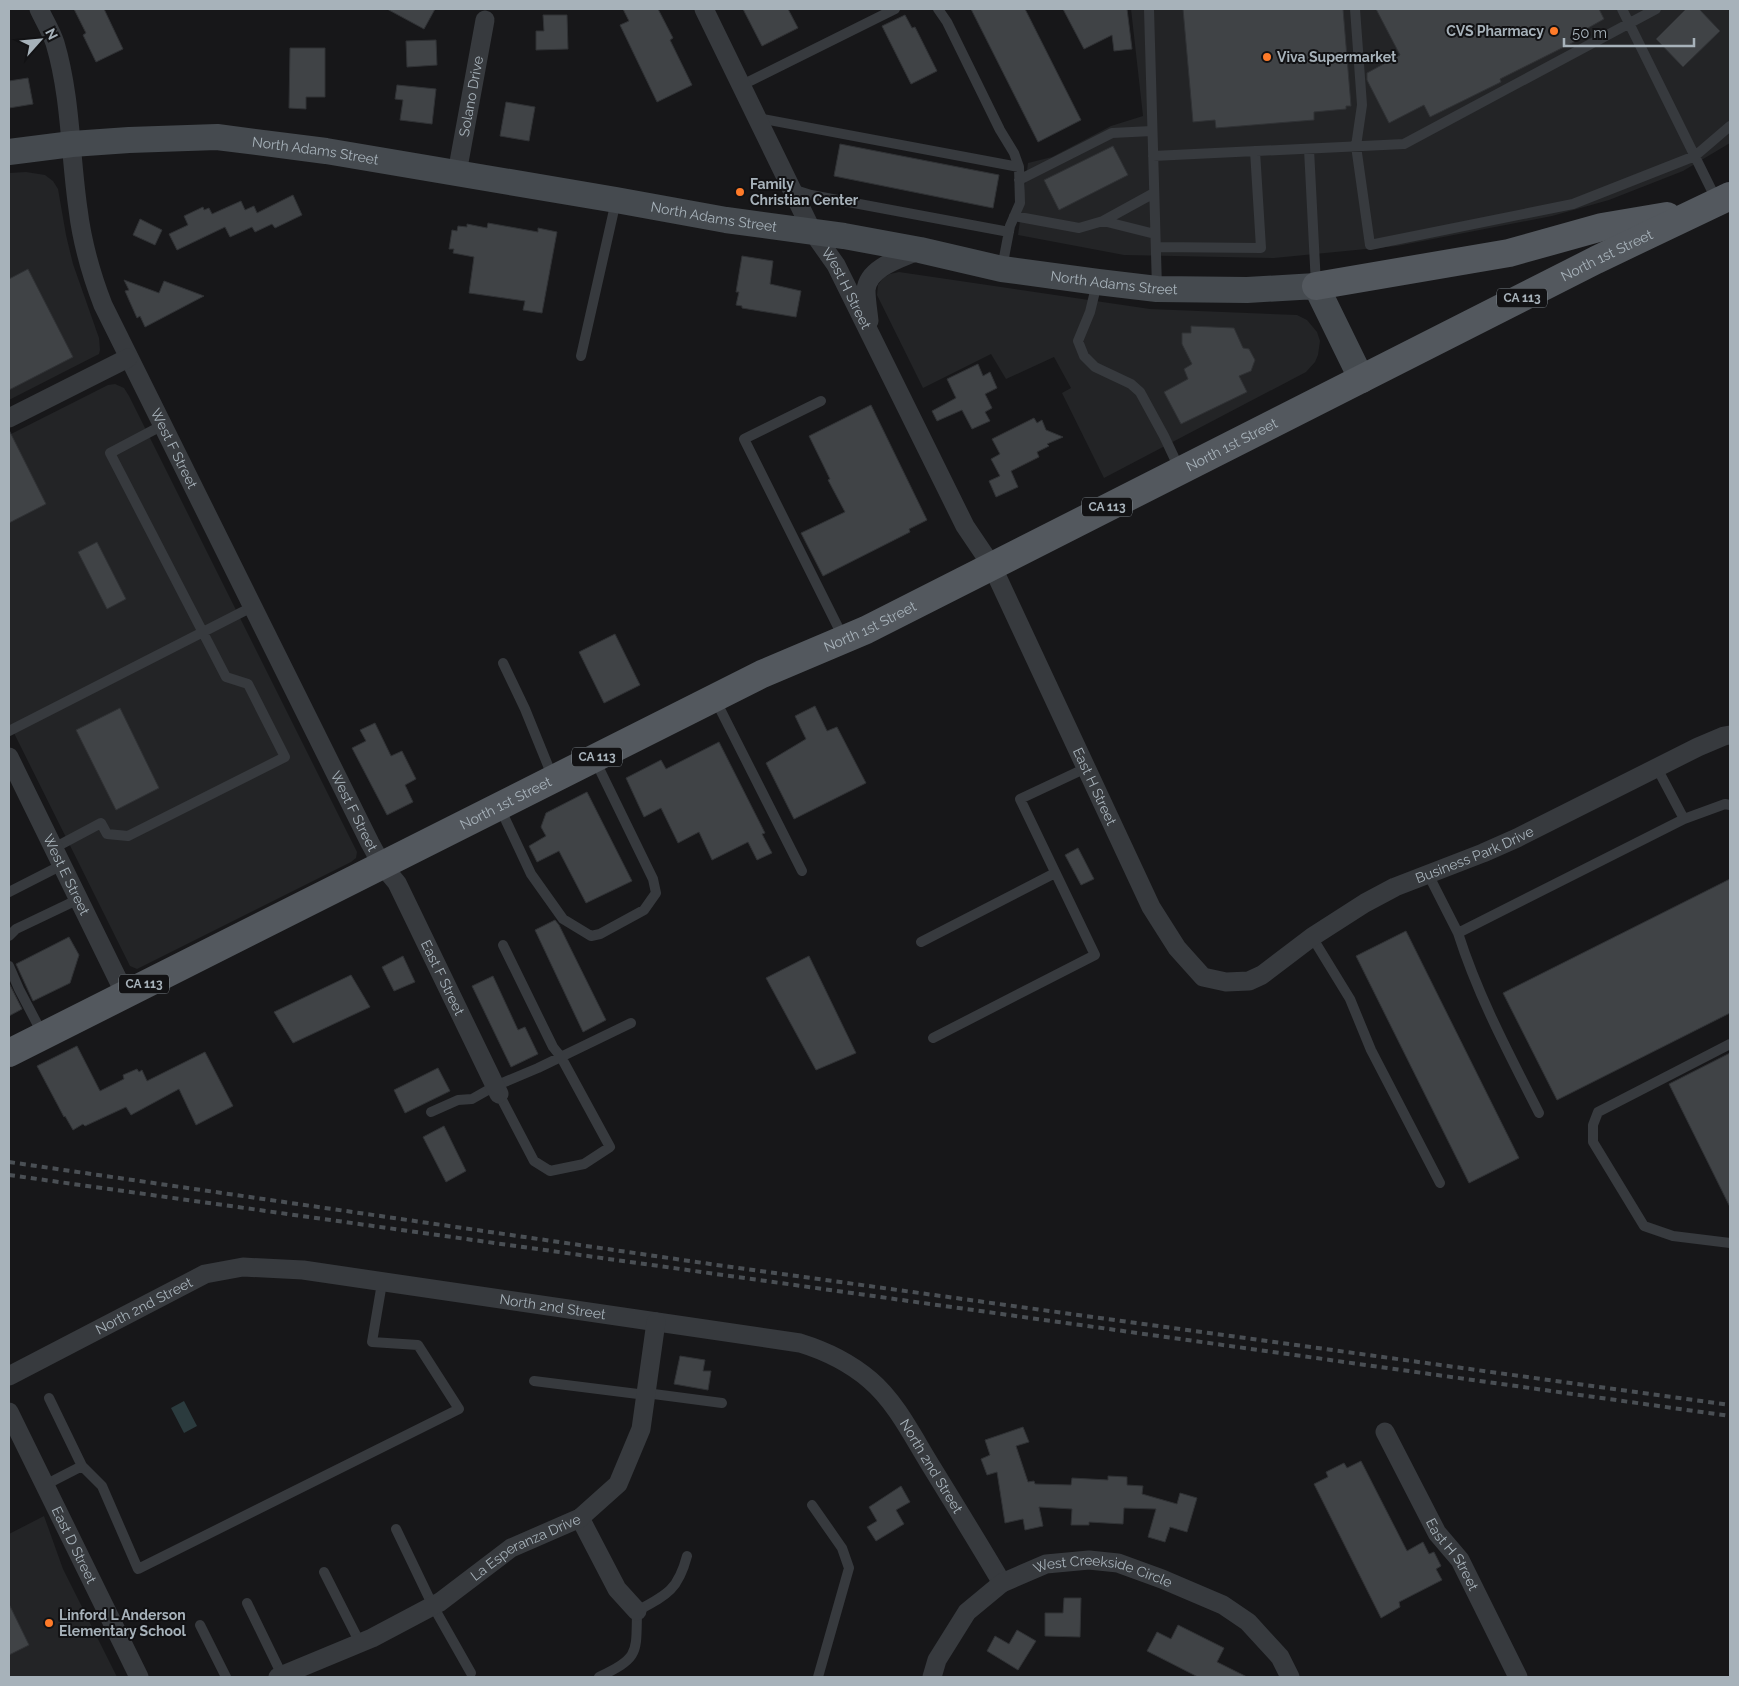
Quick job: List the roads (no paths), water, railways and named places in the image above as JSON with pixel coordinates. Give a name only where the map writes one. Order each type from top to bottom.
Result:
[{"type":"main road","points":[[1316,286],[1508,253],[1602,227],[1716,203]]},
{"type":"main road","name":"North 1st Street","points":[[9,1053],[762,674],[866,630],[1180,470],[1362,380],[1587,264],[1716,203]]},
{"type":"street","name":"West F Street","points":[[39,9],[55,42],[66,98],[78,209],[88,263],[103,305],[382,865]]},
{"type":"street","name":"West H Street","points":[[704,9],[812,231],[836,265],[965,526],[992,566]]},
{"type":"street","name":"Solano Drive","points":[[457,173],[485,20]]},
{"type":"street","name":"North Adams Street","points":[[9,152],[72,144],[216,137],[457,173],[726,220],[812,231],[920,250],[1002,269],[1157,289],[1247,290],[1316,286]]},
{"type":"street","points":[[870,333],[866,289],[868,282],[873,274],[884,266],[920,250]]},
{"type":"street","points":[[1316,286],[1362,380]]},
{"type":"street","points":[[9,418],[128,358]]},
{"type":"street","name":"East H Street","points":[[992,566],[1151,907],[1177,948],[1203,977],[1226,982]]},
{"type":"street","name":"Business Park Drive","points":[[1226,982],[1249,981],[1262,974],[1312,937],[1364,903],[1395,887],[1483,854],[1657,768],[1724,736],[1730,735]]},
{"type":"street","name":"West E Street","points":[[9,757],[125,994]]},
{"type":"street","name":"East F Street","points":[[382,865],[397,883],[497,1090]]},
{"type":"street","name":"North 2nd Street","points":[[9,1376],[205,1274],[243,1267],[303,1270],[800,1343],[843,1360],[870,1380],[893,1406],[1002,1583]]},
{"type":"street","name":"La Esperanza Drive","points":[[280,1676],[360,1643],[433,1606],[511,1548],[580,1518],[618,1484],[642,1429],[656,1322]]},
{"type":"street","name":"East D Street","points":[[9,1412],[139,1677]]},
{"type":"street","name":"East H Street","points":[[1385,1432],[1437,1534],[1460,1560],[1518,1677]]},
{"type":"street","points":[[580,1518],[617,1589],[637,1611]]},
{"type":"street","name":"West Creekside Circle","points":[[932,1677],[937,1660],[967,1612],[1002,1583],[1046,1564],[1089,1560],[1118,1563],[1223,1605],[1248,1622],[1280,1657],[1290,1677]]},
{"type":"lane","points":[[742,85],[895,9]]},
{"type":"lane","points":[[938,9],[947,22],[1000,130],[1014,153],[1019,167],[1020,203],[1008,232],[1002,269]]},
{"type":"lane","points":[[1148,9],[1157,289]]},
{"type":"lane","points":[[1355,9],[1362,105],[1356,146],[1370,245],[1573,204],[1695,156],[1730,126]]},
{"type":"lane","points":[[1622,9],[1695,156],[1716,203]]},
{"type":"lane","points":[[1153,156],[1404,144],[1656,9]]},
{"type":"lane","points":[[758,118],[1019,167]]},
{"type":"lane","points":[[1020,180],[1112,133],[1152,131]]},
{"type":"lane","points":[[1309,149],[1316,286]]},
{"type":"lane","points":[[1156,247],[1261,248],[1255,151]]},
{"type":"lane","points":[[792,189],[811,195],[1008,232]]},
{"type":"lane","points":[[1014,216],[1079,228],[1103,221],[1154,193]]},
{"type":"lane","points":[[581,356],[616,200]]},
{"type":"lane","points":[[1103,221],[1156,234]]},
{"type":"lane","points":[[1098,282],[1090,312],[1078,341],[1084,356],[1095,367],[1130,384],[1140,392],[1180,470]]},
{"type":"lane","points":[[821,401],[744,439],[844,640]]},
{"type":"lane","points":[[9,892],[101,824],[107,834],[128,836],[284,757],[248,684],[226,677],[110,453],[163,426]]},
{"type":"lane","points":[[9,731],[252,607]]},
{"type":"lane","points":[[503,663],[525,709],[554,779]]},
{"type":"lane","points":[[714,698],[802,871]]},
{"type":"lane","points":[[499,807],[531,874],[563,919],[591,936],[600,934],[644,910],[656,893],[653,878],[594,759]]},
{"type":"lane","points":[[932,1038],[1095,955],[1020,799],[1086,768]]},
{"type":"lane","points":[[1657,768],[1684,819]]},
{"type":"lane","points":[[1458,933],[1684,819],[1725,804],[1730,805]]},
{"type":"lane","points":[[921,942],[1055,873]]},
{"type":"lane","points":[[1428,874],[1458,933],[1469,969],[1494,1026],[1539,1113]]},
{"type":"lane","points":[[9,934],[79,899]]},
{"type":"lane","points":[[1312,937],[1350,999],[1371,1050],[1440,1183]]},
{"type":"lane","points":[[497,1090],[534,1161],[550,1171],[584,1164],[610,1146],[561,1057],[553,1047],[503,945]]},
{"type":"lane","points":[[9,966],[19,990],[44,1035]]},
{"type":"lane","points":[[431,1112],[458,1100],[472,1099],[497,1090],[632,1023]]},
{"type":"lane","points":[[1730,1044],[1598,1112],[1593,1125],[1593,1142],[1644,1226],[1674,1236],[1730,1243]]},
{"type":"lane","points":[[50,1398],[82,1466],[102,1486],[138,1570],[458,1409],[418,1345],[372,1342],[382,1283]]},
{"type":"lane","points":[[534,1380],[722,1403]]},
{"type":"lane","points":[[45,1485],[82,1466]]},
{"type":"lane","points":[[812,1505],[842,1548],[849,1568],[818,1677]]},
{"type":"lane","points":[[396,1529],[433,1606],[471,1673]]},
{"type":"lane","points":[[599,1677],[622,1666],[633,1654],[636,1644],[637,1611],[665,1596],[677,1583],[687,1556]]},
{"type":"lane","points":[[324,1572],[360,1643]]},
{"type":"lane","points":[[247,1602],[280,1676]]},
{"type":"lane","points":[[200,1624],[226,1677]]},
{"type":"railway","points":[[9,1162],[724,1266],[1730,1405]]},
{"type":"railway","points":[[9,1175],[1730,1416]]},
{"type":"place","name":"CVS Pharmacy","points":[[1554,31]]},
{"type":"place","name":"Viva Supermarket","points":[[1267,57]]},
{"type":"place","name":"Family Christian Center","points":[[740,192]]},
{"type":"place","name":"Linford L Anderson Elementary School","points":[[49,1623]]}]
